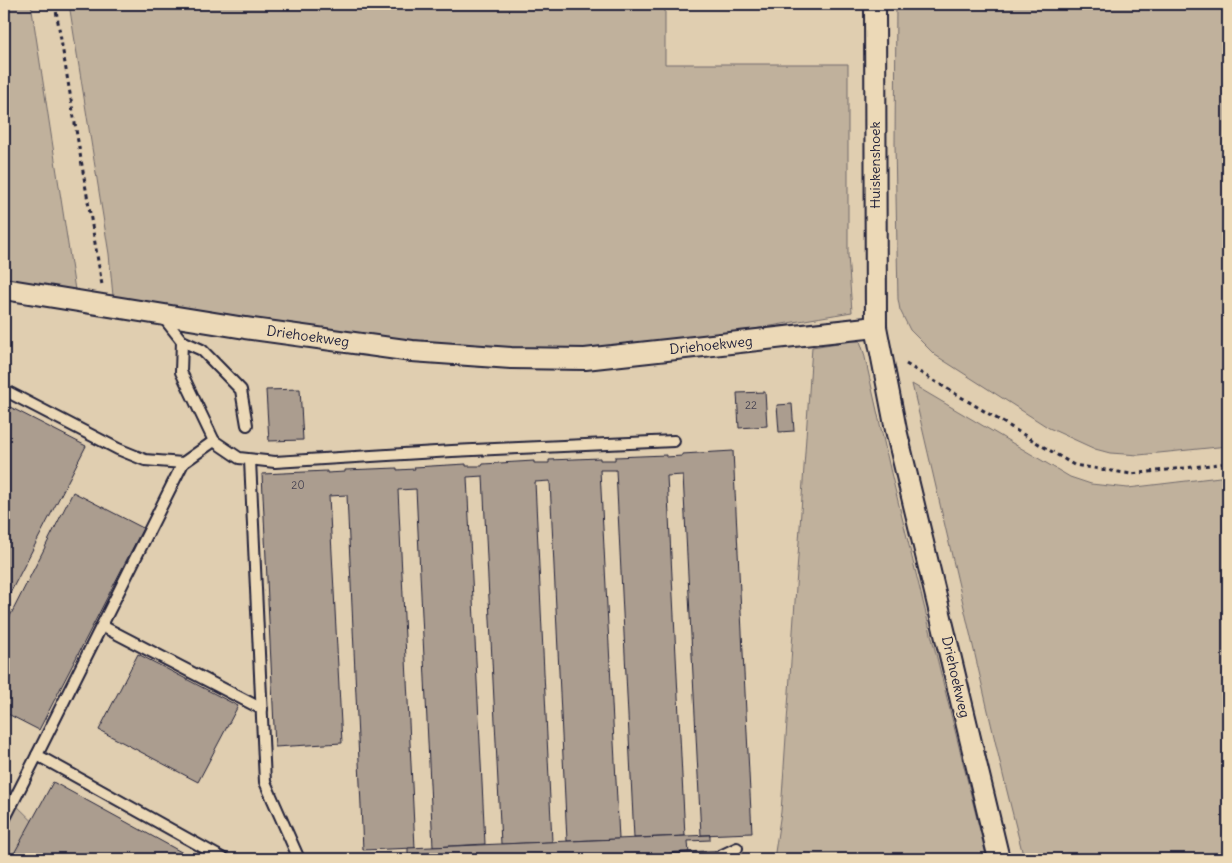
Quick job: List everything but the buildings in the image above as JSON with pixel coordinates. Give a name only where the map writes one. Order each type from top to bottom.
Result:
[{"type":"street","name":"Huiskenshoek","points":[[875,4],[876,327]]},
{"type":"street","name":"Driehoekweg","points":[[4,289],[244,328],[412,351],[520,358],[585,359],[876,327],[896,430],[999,859]]},
{"type":"lane","points":[[160,314],[182,341],[202,350],[241,390],[246,425]]},
{"type":"lane","points":[[182,341],[182,372],[214,441],[239,458],[275,462],[452,451],[674,441]]},
{"type":"lane","points":[[4,390],[118,449],[145,460],[183,463]]},
{"type":"lane","points":[[4,820],[183,463],[214,441]]},
{"type":"lane","points":[[250,460],[265,782],[299,859]]},
{"type":"lane","points":[[102,626],[262,709]]},
{"type":"lane","points":[[37,756],[224,859]]},
{"type":"lane","points":[[673,859],[718,857],[737,848]]},
{"type":"path","points":[[55,4],[106,305]]},
{"type":"path","points":[[898,359],[1074,465],[1131,474],[1228,463]]},
{"type":"shaded area","points":[[4,4],[31,4],[75,290],[4,279]]},
{"type":"shaded area","points":[[69,4],[665,4],[665,64],[848,64],[848,255],[852,312],[656,344],[590,348],[531,348],[411,340],[291,324],[113,296],[109,254]]},
{"type":"shaded area","points":[[896,4],[1228,4],[1228,446],[1139,455],[1110,453],[1095,449],[1049,428],[935,355],[910,330],[900,310],[898,299],[895,144]]},
{"type":"shaded area","points":[[860,341],[864,353],[891,473],[987,859],[774,859],[781,812],[812,347]]},
{"type":"shaded area","points":[[912,384],[1070,477],[1091,484],[1128,488],[1228,476],[1228,859],[1024,859]]},
{"type":"shaded area","points":[[4,793],[71,859],[4,859]]}]
